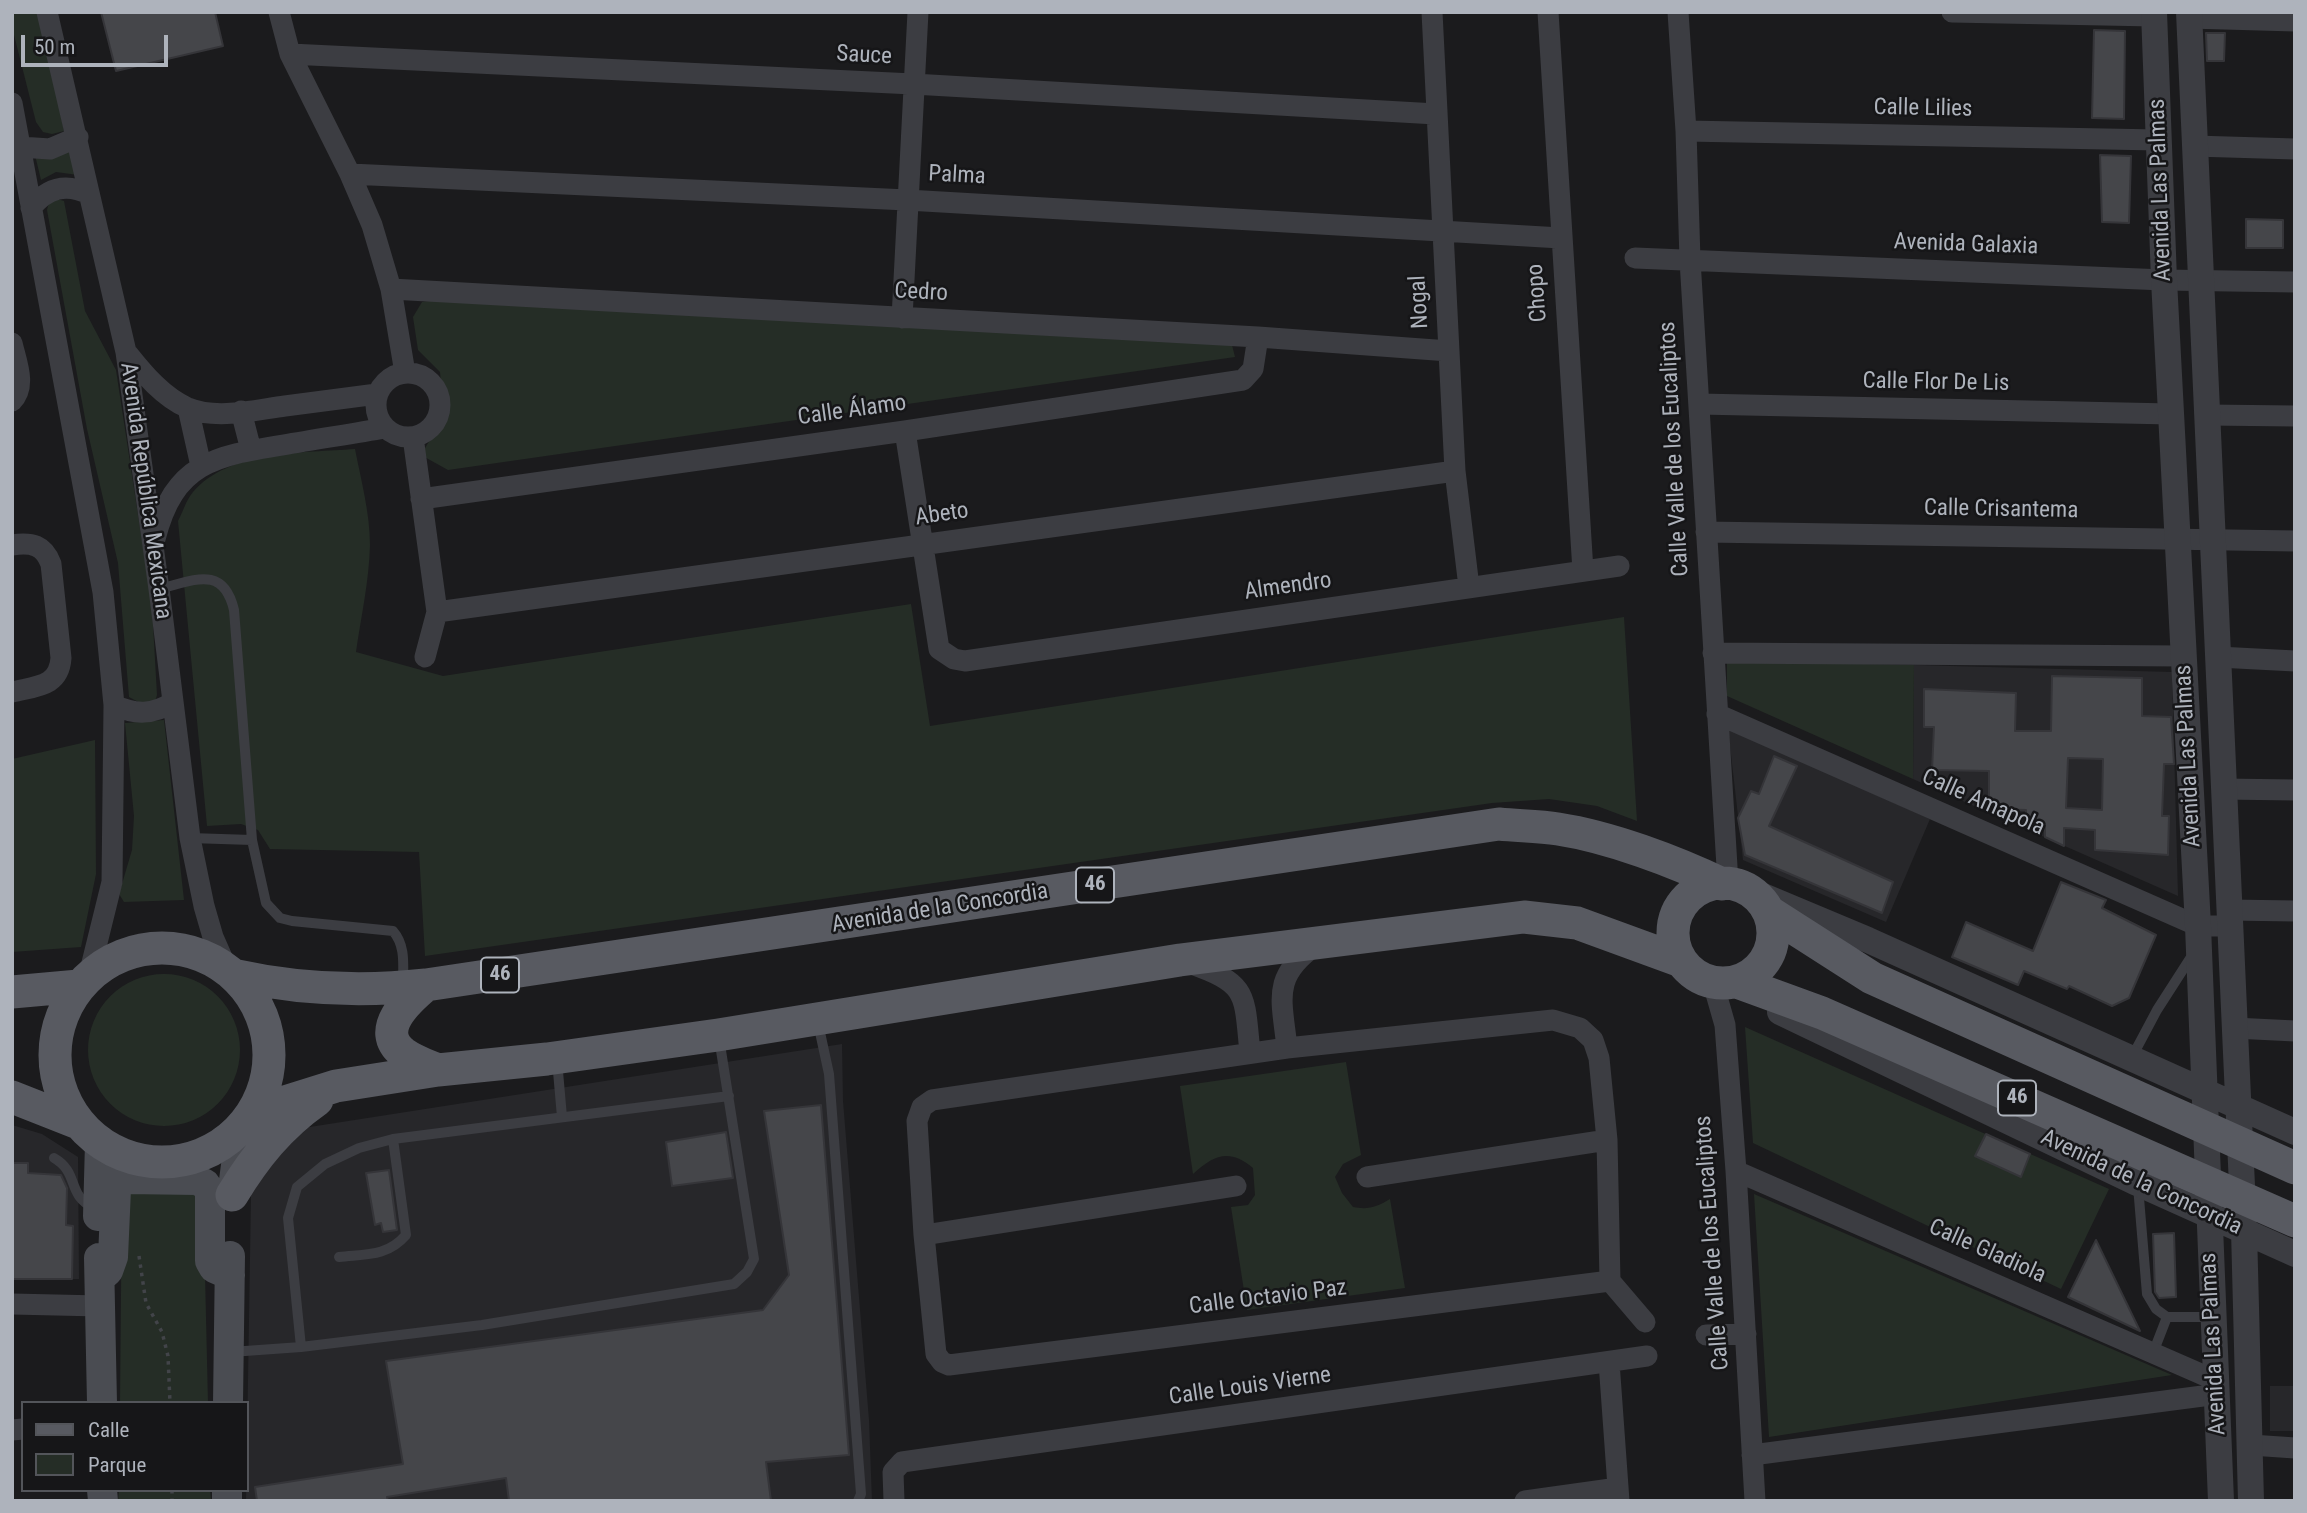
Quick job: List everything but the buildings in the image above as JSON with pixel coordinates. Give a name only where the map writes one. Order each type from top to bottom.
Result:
[{"type":"main road","name":"Avenida de la Concordia","points":[[231,973],[295,985],[414,987],[1499,824],[1560,829],[1615,843],[1694,870],[1743,892],[1872,978],[2295,1168]]},
{"type":"main road","points":[[1681,961],[1674,947],[1672,931],[1676,915],[1684,901],[1696,890],[1712,884],[1743,892],[1774,929],[1772,946],[1765,962],[1753,974],[1724,983]]},
{"type":"main road","name":"46","points":[[247,1120],[336,1086],[438,1070],[718,1035],[1180,960],[1322,940],[1524,917],[1577,923],[1681,961],[1690,971],[1724,983]]},
{"type":"main road","name":"46","points":[[12,992],[84,981],[101,966],[129,953],[159,948],[188,951],[212,960],[231,973],[250,994],[262,1016],[269,1041],[269,1066],[264,1090],[247,1120],[223,1143],[202,1155],[178,1161],[154,1162],[126,1156],[89,1133],[12,1097]]},
{"type":"main road","points":[[84,981],[64,1009],[56,1034],[54,1061],[66,1104],[89,1133],[98,1210],[102,1401]]},
{"type":"main road","name":"Avenida de la Concordia","points":[[1724,983],[1822,1013],[2295,1221]]},
{"type":"main road","points":[[414,987],[399,1010],[393,1030],[394,1040],[400,1051],[438,1070]]},
{"type":"main road","points":[[232,1195],[260,1151],[282,1127],[336,1086]]},
{"type":"main road","points":[[228,1401],[232,1195],[247,1120]]},
{"type":"main road","points":[[100,1292],[113,1257],[116,1189],[120,1182],[127,1179],[197,1181],[205,1184],[210,1191],[210,1261],[214,1268],[230,1275]]},
{"type":"street","name":"Avenida República Mexicana","points":[[47,12],[126,352],[190,838],[213,937],[231,973]]},
{"type":"street","points":[[279,12],[290,54],[350,174],[372,225],[391,289],[405,373]]},
{"type":"street","points":[[902,318],[918,12]]},
{"type":"street","name":"Nogal","points":[[1432,12],[1455,471],[1469,587]]},
{"type":"street","name":"Chopo","points":[[1548,12],[1583,571]]},
{"type":"street","name":"Calle Valle de los Eucaliptos","points":[[1678,12],[1717,714],[1743,892]]},
{"type":"street","points":[[1952,12],[2154,14]]},
{"type":"street","name":"Avenida Las Palmas","points":[[2154,14],[2164,279],[2198,936],[2221,1501]]},
{"type":"street","points":[[2189,15],[2295,21]]},
{"type":"street","name":"Avenida Las Palmas","points":[[2189,15],[2244,1230],[2251,1501]]},
{"type":"street","name":"Sauce","points":[[290,54],[913,84],[1436,114]]},
{"type":"street","points":[[12,103],[103,592],[114,705],[112,882],[84,981]]},
{"type":"street","name":"Calle Lilies","points":[[1686,131],[2158,140]]},
{"type":"street","points":[[20,147],[50,149],[78,137]]},
{"type":"street","points":[[2193,146],[2295,149]]},
{"type":"street","name":"Palma","points":[[350,174],[907,200],[1561,238]]},
{"type":"street","points":[[30,208],[39,197],[51,190],[77,188],[89,194]]},
{"type":"street","name":"Avenida Galaxia","points":[[1635,258],[2295,282]]},
{"type":"street","name":"Cedro","points":[[391,289],[1258,337],[1449,351]]},
{"type":"street","name":"Calle Álamo","points":[[421,499],[1243,380],[1253,369],[1258,337]]},
{"type":"street","points":[[12,343],[19,379],[15,398]]},
{"type":"street","points":[[126,352],[156,386],[188,408],[220,413],[377,394]]},
{"type":"street","points":[[405,373],[426,379],[434,386],[439,396],[438,417],[424,433],[413,437],[393,434],[377,416],[377,394],[383,384],[393,376],[405,373]]},
{"type":"street","name":"Calle Flor De Lis","points":[[1699,404],[2171,414]]},
{"type":"street","points":[[188,408],[201,466]]},
{"type":"street","points":[[241,411],[251,450]]},
{"type":"street","points":[[2207,415],[2295,415]]},
{"type":"street","points":[[153,548],[166,504],[183,480],[201,466],[224,456],[251,450],[385,428]]},
{"type":"street","points":[[905,430],[922,545]]},
{"type":"street","points":[[413,437],[437,612],[425,657]]},
{"type":"street","name":"Abeto","points":[[437,612],[1455,471]]},
{"type":"street","name":"Calle Crisantema","points":[[1706,532],[2295,541]]},
{"type":"street","points":[[12,545],[29,543],[41,547],[51,564],[60,669],[54,679],[45,684],[12,692]]},
{"type":"street","name":"Almendro","points":[[922,545],[939,649],[954,659],[965,661],[1619,566]]},
{"type":"street","points":[[1713,653],[2184,656]]},
{"type":"street","points":[[2218,657],[2295,661]]},
{"type":"street","points":[[114,705],[138,713],[163,709],[173,702]]},
{"type":"street","name":"Calle Amapola","points":[[1717,714],[2198,936],[2229,918],[2295,911]]},
{"type":"street","points":[[2223,789],[2295,790]]},
{"type":"street","name":"Avenida de la Concordia","points":[[1743,892],[1868,940],[2295,1132]]},
{"type":"street","points":[[1287,1048],[1282,1003],[1284,980],[1298,957],[1322,940]]},
{"type":"street","points":[[1180,960],[1229,980],[1242,993],[1250,1053]]},
{"type":"street","name":"Calle Valle de los Eucaliptos","points":[[1724,983],[1755,1501]]},
{"type":"street","name":"Avenida de la Concordia","points":[[1724,983],[2137,1183],[2295,1254]]},
{"type":"street","points":[[1236,1186],[924,1235],[916,1121],[922,1107],[932,1100],[1287,1048],[1553,1020],[1580,1028],[1593,1040],[1600,1058],[1607,1140],[1611,1281],[1645,1322]]},
{"type":"street","points":[[2234,1028],[2295,1031]]},
{"type":"street","points":[[1367,1177],[1607,1140]]},
{"type":"street","name":"Calle Gladiola","points":[[1736,1171],[2153,1353],[2218,1387]]},
{"type":"street","name":"Calle Octavio Paz","points":[[924,1235],[936,1354],[942,1362],[949,1365],[1611,1281]]},
{"type":"street","points":[[12,1304],[100,1292]]},
{"type":"street","points":[[1706,1335],[1746,1334]]},
{"type":"street","name":"Calle Louis Vierne","points":[[894,1501],[893,1472],[902,1462],[1647,1356]]},
{"type":"street","points":[[1525,1501],[1618,1494],[1609,1362]]},
{"type":"street","points":[[1752,1455],[2218,1387]]},
{"type":"street","points":[[2251,1445],[2295,1448]]},
{"type":"lane","points":[[159,589],[209,579],[222,583],[230,593],[234,610],[252,840],[266,903],[280,918],[292,922],[393,930],[400,939],[414,987]]},
{"type":"lane","points":[[190,838],[252,840]]},
{"type":"lane","points":[[2131,1059],[2198,936]]},
{"type":"lane","points":[[817,1020],[829,1074],[861,1494],[858,1501]]},
{"type":"lane","points":[[228,1352],[301,1347],[482,1325],[734,1284],[747,1272],[754,1259],[718,1035]]},
{"type":"lane","points":[[556,1057],[562,1117]]},
{"type":"lane","points":[[301,1347],[288,1217],[297,1187],[325,1164],[359,1148],[393,1139],[729,1096]]},
{"type":"lane","points":[[339,1257],[379,1253],[396,1247],[406,1235],[393,1139]]},
{"type":"lane","points":[[54,1158],[64,1164],[69,1172],[82,1203],[98,1210]]},
{"type":"lane","points":[[2137,1183],[2147,1294],[2156,1309],[2167,1317],[2213,1317]]},
{"type":"lane","points":[[2153,1353],[2167,1317]]},
{"type":"path","points":[[138,1250],[146,1303],[162,1332],[167,1356],[170,1401]]},
{"type":"shaded area","points":[[1914,665],[2172,672],[2178,896],[1913,779]]},
{"type":"shaded area","points":[[1728,728],[1930,819],[1886,922],[1743,860]]},
{"type":"shaded area","points":[[842,1044],[843,1101],[869,1420],[872,1501],[246,1501],[252,1136]]},
{"type":"shaded area","points":[[12,1125],[42,1134],[78,1157],[79,1279],[12,1279]]},
{"type":"shaded area","points":[[2270,1386],[2295,1386],[2295,1431],[2270,1431]]},
{"type":"green space","points":[[12,12],[41,12],[64,131],[52,134],[43,132],[36,122],[12,27]]},
{"type":"green space","points":[[69,152],[78,175],[56,172],[41,180],[35,155]]},
{"type":"green space","points":[[57,199],[64,201],[85,311],[116,370],[152,607],[157,695],[155,702],[142,704],[129,697],[118,563],[87,429],[47,210],[49,202]]},
{"type":"green space","points":[[437,300],[1231,341],[1235,357],[448,470],[421,455],[444,416],[440,372],[418,350],[413,317],[422,302]]},
{"type":"green space","points":[[355,449],[370,533],[366,586],[356,652],[443,676],[911,604],[930,726],[1624,617],[1637,821],[1597,806],[1549,799],[1492,803],[425,956],[419,852],[270,849],[258,830],[241,824],[207,826],[178,521],[193,492],[208,478],[226,468],[268,456]]},
{"type":"green space","points":[[1727,661],[1914,665],[1913,779],[1727,696]]},
{"type":"green space","points":[[164,720],[184,900],[124,902],[119,894],[132,850],[134,816],[125,723]]},
{"type":"green space","points":[[95,740],[96,874],[81,947],[12,952],[12,759]]},
{"type":"green space","points":[[164,974],[193,980],[218,996],[234,1021],[240,1050],[234,1079],[218,1104],[193,1120],[164,1126],[135,1120],[110,1104],[94,1079],[88,1050],[94,1021],[110,996],[135,980]]},
{"type":"green space","points":[[1745,1027],[2109,1189],[2061,1289],[1753,1143]]},
{"type":"green space","points":[[1346,1062],[1361,1155],[1343,1164],[1335,1177],[1342,1193],[1353,1207],[1372,1207],[1390,1199],[1405,1288],[1247,1310],[1231,1207],[1248,1205],[1255,1195],[1253,1168],[1236,1158],[1222,1156],[1208,1162],[1193,1174],[1180,1086]]},
{"type":"green space","points":[[122,1184],[203,1188],[208,1401],[120,1401]]},
{"type":"green space","points":[[1754,1194],[2172,1375],[1769,1437]]},
{"type":"green space","points":[[119,1492],[210,1492],[211,1501],[118,1501]]}]
